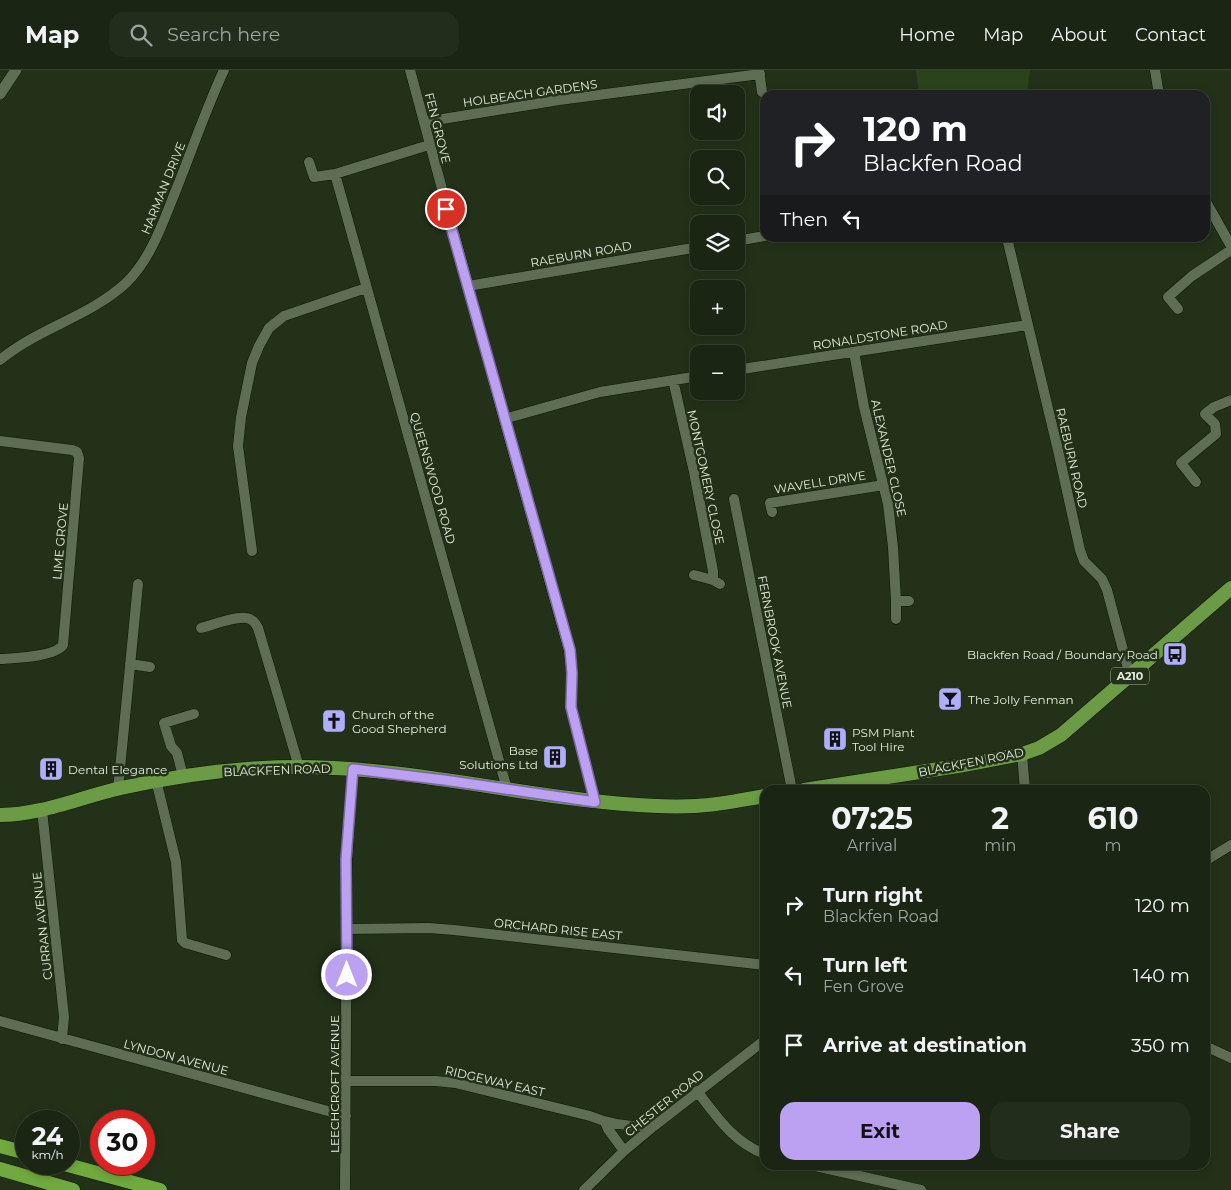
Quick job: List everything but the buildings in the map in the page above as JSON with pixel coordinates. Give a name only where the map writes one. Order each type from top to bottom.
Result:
[{"type":"highway","points":[[0,1146],[15,1150]]},
{"type":"highway","points":[[80,1168],[160,1190]]},
{"type":"highway","points":[[0,1169],[74,1190]]},
{"type":"main road","name":"BLACKFEN ROAD","points":[[836,785],[958,766],[1022,754],[1039,748],[1060,735],[1231,588]]},
{"type":"main road","name":"BLACKFEN ROAD","points":[[0,815],[42,810],[156,780],[243,768],[299,767],[353,769],[595,802],[638,805],[696,806],[760,797]]},
{"type":"street","points":[[0,94],[16,70]]},
{"type":"street","name":"HARMAN DRIVE","points":[[0,360],[32,338],[103,302],[135,272],[160,230],[224,70]]},
{"type":"street","name":"FEN GROVE","points":[[410,70],[504,419],[571,656],[571,707],[595,802]]},
{"type":"street","points":[[1155,70],[1158,90]]},
{"type":"street","name":"HOLBEACH GARDENS","points":[[424,122],[559,100],[759,72],[762,90]]},
{"type":"street","points":[[309,162],[314,177],[335,174],[429,145]]},
{"type":"street","name":"QUEENSWOOD ROAD","points":[[335,174],[507,789]]},
{"type":"street","points":[[1210,209],[1231,246]]},
{"type":"street","points":[[745,239],[760,237]]},
{"type":"street","name":"RAEBURN ROAD","points":[[1008,242],[1080,550],[1084,561],[1102,579],[1107,590],[1130,676]]},
{"type":"street","name":"RAEBURN ROAD","points":[[468,286],[690,249]]},
{"type":"street","points":[[1178,309],[1168,296],[1192,276],[1231,250]]},
{"type":"street","points":[[252,551],[238,446],[241,418],[252,364],[259,346],[269,328],[284,316],[366,288]]},
{"type":"street","name":"RONALDSTONE ROAD","points":[[745,369],[1027,325]]},
{"type":"street","name":"ALEXANDER CLOSE","points":[[854,352],[864,407],[884,485],[890,518],[896,619]]},
{"type":"street","points":[[504,419],[600,392],[690,377]]},
{"type":"street","name":"MONTGOMERY CLOSE","points":[[673,380],[716,582],[694,575]]},
{"type":"street","points":[[1196,482],[1181,463],[1216,434],[1215,424],[1205,414],[1214,406],[1231,400]]},
{"type":"street","name":"LIME GROVE","points":[[0,441],[72,450],[77,452],[80,458],[62,645],[53,652],[17,658],[0,658]]},
{"type":"street","name":"WAVELL DRIVE","points":[[772,512],[770,503],[884,485]]},
{"type":"street","name":"FERNBROOK AVENUE","points":[[734,499],[791,785]]},
{"type":"street","points":[[118,789],[138,584]]},
{"type":"street","points":[[896,601],[909,601]]},
{"type":"street","points":[[202,628],[241,617],[254,621],[258,628],[299,767]]},
{"type":"street","points":[[130,664],[150,667]]},
{"type":"street","points":[[182,776],[177,753],[171,746],[164,723],[194,714]]},
{"type":"street","points":[[1022,754],[1025,785]]},
{"type":"street","name":"LEECHCROFT AVENUE","points":[[346,1190],[346,859],[353,769]]},
{"type":"street","points":[[156,780],[176,862],[182,940],[186,943],[226,955]]},
{"type":"street","name":"CURRAN AVENUE","points":[[42,810],[64,1017],[62,1039]]},
{"type":"street","points":[[1210,859],[1231,845]]},
{"type":"street","name":"ORCHARD RISE EAST","points":[[347,929],[429,928],[454,930],[760,963]]},
{"type":"street","name":"LYNDON AVENUE","points":[[0,1021],[346,1116]]},
{"type":"street","name":"CHESTER ROAD","points":[[584,1190],[624,1151],[654,1126],[760,1044]]},
{"type":"street","points":[[1210,1048],[1231,1058]]},
{"type":"street","name":"RIDGEWAY EAST","points":[[346,1081],[436,1081],[455,1083],[590,1116],[605,1122],[633,1127],[654,1126]]},
{"type":"street","points":[[697,1092],[726,1129],[748,1146],[760,1152]]},
{"type":"street","points":[[605,1122],[624,1151]]},
{"type":"street","points":[[833,1170],[921,1190]]},
{"type":"green space","points":[[916,70],[1030,70],[1028,90],[918,90]]},
{"type":"place","name":"Blackfen Road / Boundary Road","points":[[1175,654]]},
{"type":"place","name":"The Jolly Fenman","points":[[950,699]]},
{"type":"place","name":"Church of the Good Shepherd","points":[[334,721]]},
{"type":"place","name":"PSM Plant Tool Hire","points":[[835,739]]},
{"type":"place","name":"Base Solutions Ltd","points":[[555,757]]},
{"type":"place","name":"Dental Elegance","points":[[51,769]]},
{"type":"route","points":[[347,975],[346,859],[353,769],[595,802],[573,720],[570,697],[572,673],[570,650],[446,209]]}]
